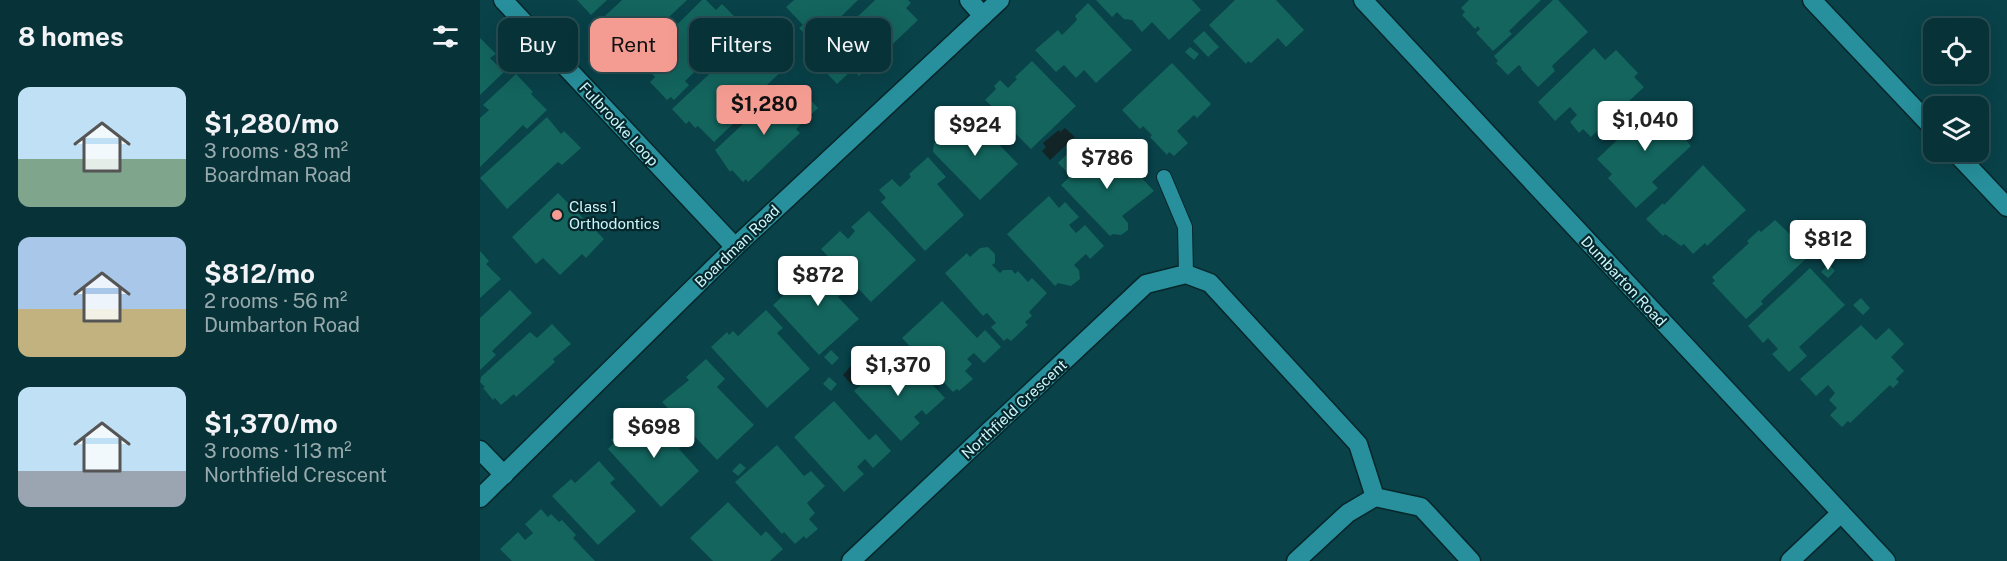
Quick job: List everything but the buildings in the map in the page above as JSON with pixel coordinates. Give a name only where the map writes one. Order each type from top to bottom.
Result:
[{"type":"street","name":"Fulbrooke Loop","points":[[503,0],[735,247]]},
{"type":"street","points":[[969,0],[983,16]]},
{"type":"street","name":"Boardman Road","points":[[480,498],[735,247],[1000,0]]},
{"type":"street","name":"Dumbarton Road","points":[[1363,0],[1886,561]]},
{"type":"street","points":[[1812,0],[1923,117]]},
{"type":"street","points":[[1964,162],[2007,207]]},
{"type":"street","points":[[1186,274],[1210,283],[1358,444],[1375,497]]},
{"type":"street","name":"Northfield Crescent","points":[[851,561],[1146,284],[1186,274]]},
{"type":"street","points":[[480,450],[504,475]]},
{"type":"street","points":[[1296,561],[1348,513],[1375,497],[1421,507],[1471,561]]},
{"type":"street","points":[[1790,561],[1841,513]]},
{"type":"lane","points":[[1164,177],[1185,227],[1186,274]]},
{"type":"shaded area","points":[[1065,128],[1075,137],[1050,160],[1042,151],[1046,147],[1043,143]]},
{"type":"shaded area","points":[[864,351],[874,361],[851,384],[843,375]]},
{"type":"place","name":"Class 1 Orthodontics","points":[[557,215]]}]
